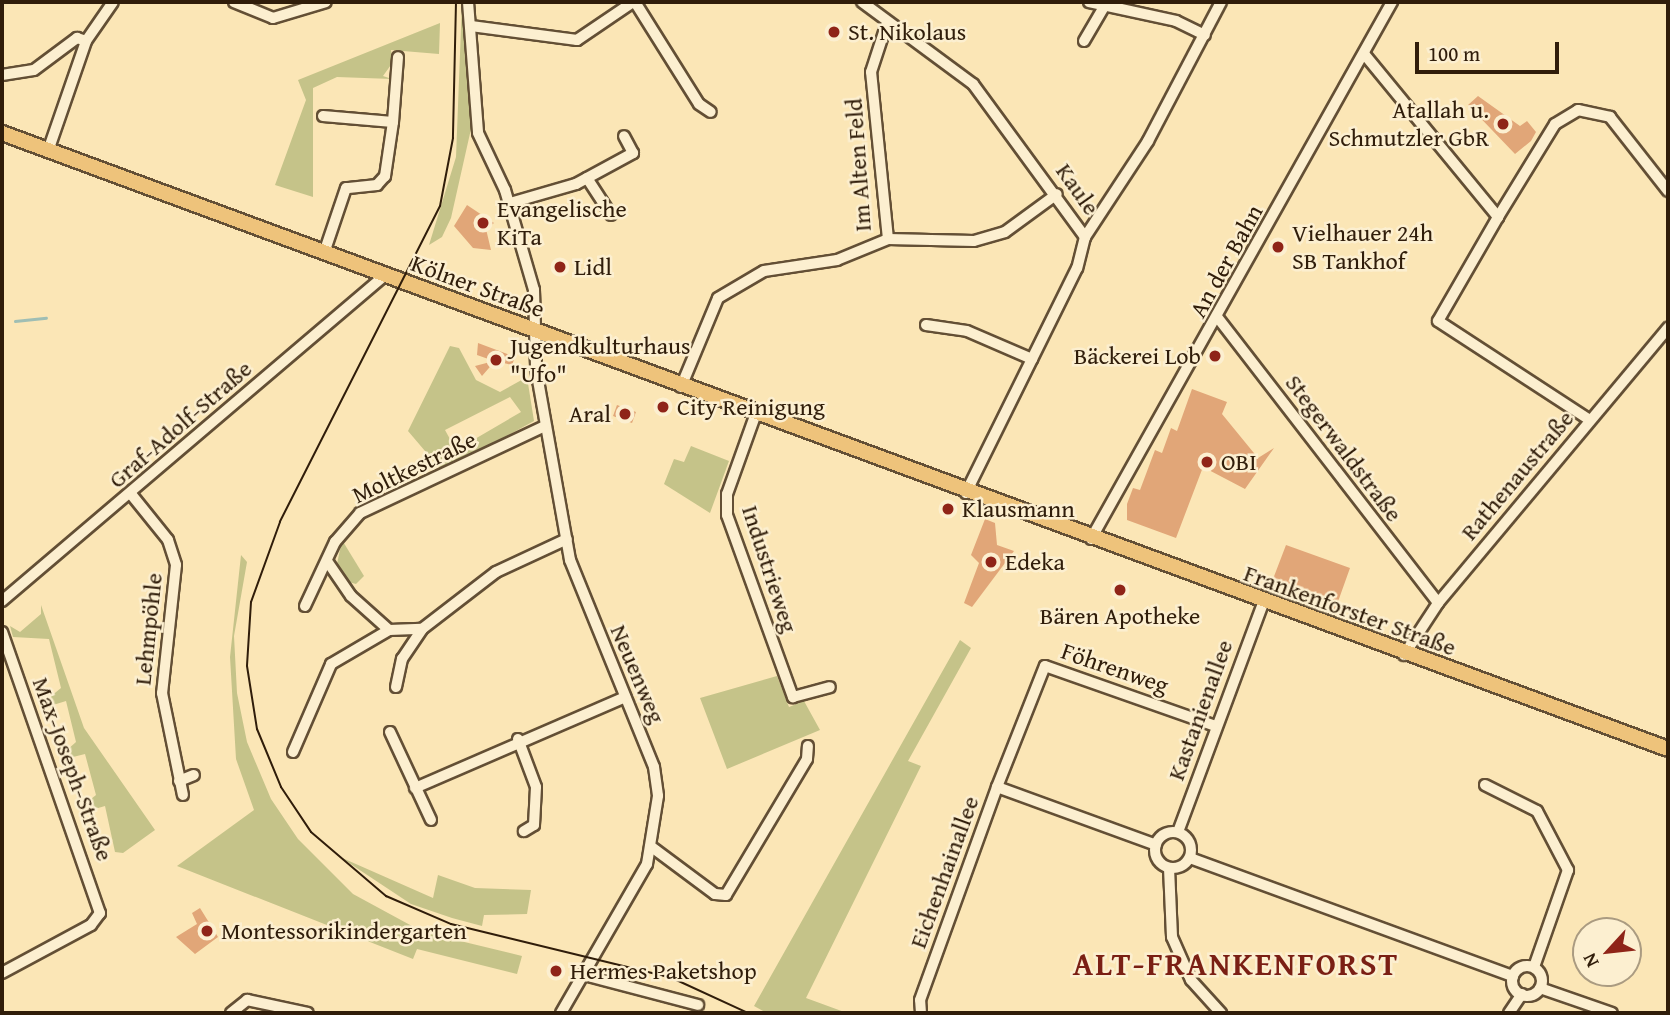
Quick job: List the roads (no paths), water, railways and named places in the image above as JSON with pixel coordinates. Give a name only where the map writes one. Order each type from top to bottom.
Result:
[{"type":"main road","name":"Kölner Straße","points":[[2,133],[1017,512]]},
{"type":"main road","name":"Frankenforster Straße","points":[[1017,512],[1668,749]]},
{"type":"street","points":[[48,151],[86,41],[113,2]]},
{"type":"street","points":[[234,2],[273,18],[326,2]]},
{"type":"street","name":"Neuenweg","points":[[468,2],[478,133],[510,203],[534,290],[534,331],[545,426],[567,539],[625,697],[654,767],[653,848],[561,1013]]},
{"type":"street","points":[[471,26],[577,40],[634,2],[699,104],[711,112]]},
{"type":"street","name":"Kaule","points":[[862,2],[973,84],[1057,194],[1085,237],[1077,268],[965,493]]},
{"type":"street","points":[[1089,2],[1129,6],[1205,35]]},
{"type":"street","points":[[1085,237],[1114,200],[1221,2]]},
{"type":"street","name":"An der Bahn","points":[[1091,539],[1218,318],[1392,2]]},
{"type":"street","points":[[1084,41],[1105,5]]},
{"type":"street","name":"Im Alten Feld","points":[[681,387],[718,298],[753,275],[837,260],[888,239],[871,72],[887,23]]},
{"type":"street","points":[[2,75],[34,70],[77,38],[86,41]]},
{"type":"street","points":[[1365,55],[1498,217]]},
{"type":"street","points":[[324,253],[346,188],[376,185],[385,176],[398,57]]},
{"type":"street","points":[[1590,420],[1438,321],[1555,124],[1578,110],[1610,117],[1668,191]]},
{"type":"street","points":[[323,116],[346,114],[393,122]]},
{"type":"street","points":[[510,203],[587,178],[633,153],[624,136]]},
{"type":"street","points":[[587,178],[611,215]]},
{"type":"street","points":[[888,239],[974,241],[1005,233],[1057,194]]},
{"type":"street","name":"Graf-Adolf-Straße","points":[[2,601],[384,276]]},
{"type":"street","name":"Stegerwaldstraße","points":[[1218,318],[1438,603]]},
{"type":"street","points":[[926,325],[967,331],[1032,359]]},
{"type":"street","name":"Rathenaustraße","points":[[1404,655],[1438,603],[1668,328]]},
{"type":"street","name":"Industrieweg","points":[[754,415],[727,494],[727,515],[793,697],[830,687]]},
{"type":"street","name":"Moltkestraße","points":[[305,606],[344,527],[360,513],[545,426]]},
{"type":"street","name":"Lehmpöhle","points":[[131,494],[164,534],[176,565],[162,693],[183,795]]},
{"type":"street","points":[[396,687],[402,659],[422,629],[496,572],[567,539]]},
{"type":"street","points":[[327,561],[351,596],[388,630]]},
{"type":"street","name":"Kastanienallee","points":[[1178,832],[1215,726],[1263,603]]},
{"type":"street","points":[[293,752],[331,664],[388,630],[422,629]]},
{"type":"street","name":"Max-Joseph-Straße","points":[[2,632],[97,897],[97,920],[2,973]]},
{"type":"street","name":"Föhrenweg","points":[[997,787],[1045,666],[1215,726]]},
{"type":"street","points":[[415,788],[518,739],[625,697]]},
{"type":"street","points":[[390,732],[431,820]]},
{"type":"street","points":[[518,739],[536,787],[534,825],[524,831]]},
{"type":"street","points":[[653,848],[715,894],[726,895],[807,759],[808,746]]},
{"type":"street","points":[[179,781],[194,775]]},
{"type":"street","points":[[1485,785],[1537,811],[1568,870],[1534,967],[1540,988]]},
{"type":"street","name":"Eichenhainallee","points":[[921,1013],[920,1000],[997,787],[1156,845]]},
{"type":"street","points":[[1169,868],[1158,861],[1156,845],[1178,832],[1190,843],[1190,858]]},
{"type":"street","points":[[1169,868],[1190,858],[1513,976],[1522,994]]},
{"type":"street","points":[[1169,868],[1172,937],[1191,980],[1221,1013]]},
{"type":"street","points":[[1513,976],[1519,968],[1534,967]]},
{"type":"street","points":[[584,975],[698,1005]]},
{"type":"street","points":[[1509,1013],[1522,994],[1540,988],[1612,1013]]},
{"type":"street","points":[[231,1013],[247,1000],[308,1013]]},
{"type":"waterway","points":[[15,321],[46,318]]},
{"type":"tram line","points":[[456,2],[453,138],[440,206],[280,522],[251,602],[247,666],[257,729],[281,787],[311,832],[386,896],[451,924],[672,978],[748,1013]]},
{"type":"place","name":"St. Nikolaus","points":[[834,32]]},
{"type":"place","name":"Atallah u. Schmutzler GbR","points":[[1503,124]]},
{"type":"place","name":"Evangelische KiTa","points":[[483,223]]},
{"type":"place","name":"Vielhauer 24h SB Tankhof","points":[[1278,247]]},
{"type":"place","name":"Lidl","points":[[560,267]]},
{"type":"place","name":"Bäckerei Lob","points":[[1215,356]]},
{"type":"place","name":"Jugendkulturhaus \"Ufo\"","points":[[496,360]]},
{"type":"place","name":"City Reinigung","points":[[663,407]]},
{"type":"place","name":"Aral","points":[[625,414]]},
{"type":"place","name":"OBI","points":[[1207,462]]},
{"type":"place","name":"Klausmann","points":[[948,509]]},
{"type":"place","name":"Edeka","points":[[991,562]]},
{"type":"place","name":"Bären Apotheke","points":[[1120,590]]},
{"type":"place","name":"Montessorikindergarten","points":[[207,931]]},
{"type":"place","name":"Hermes Paketshop","points":[[556,971]]},
{"type":"district","name":"ALT-FRANKENFORST","points":[[1236,964]]}]
